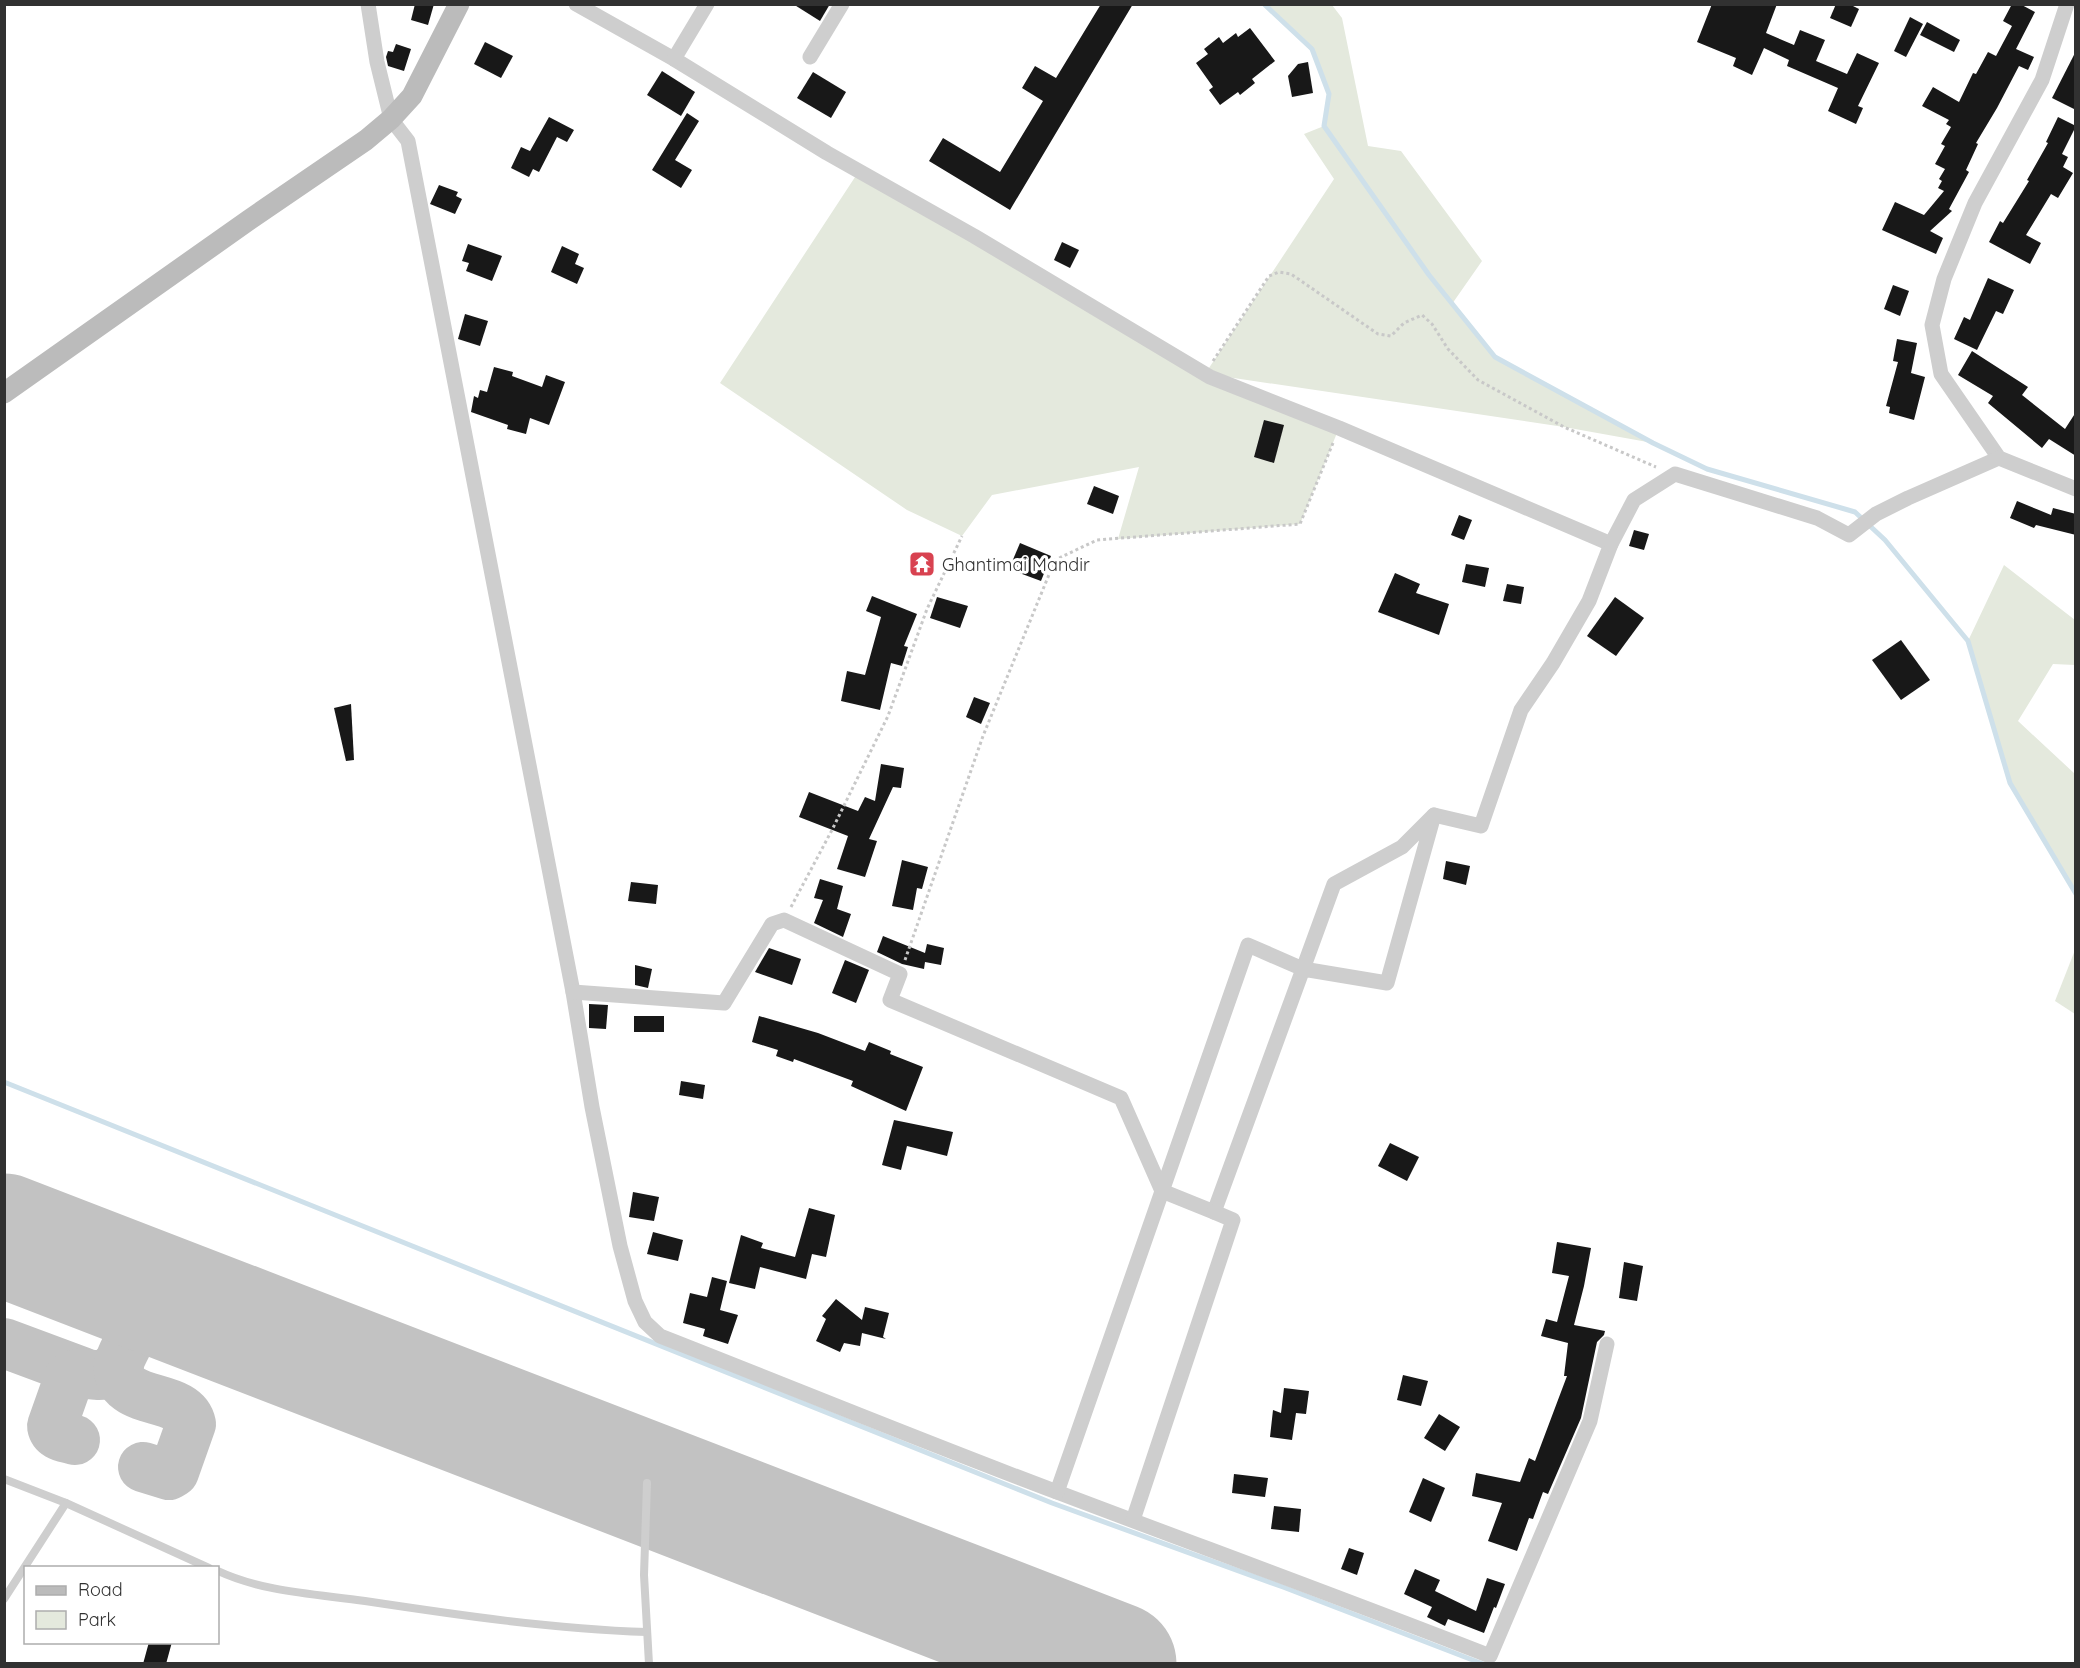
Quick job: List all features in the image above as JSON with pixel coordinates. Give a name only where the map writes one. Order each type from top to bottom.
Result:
[{"type":"main road","points":[[4,393],[366,140],[391,119],[412,96],[459,4]]},
{"type":"street","points":[[368,4],[377,62],[391,119],[408,141],[573,992],[592,1107],[620,1246],[635,1301],[645,1322],[660,1336],[1057,1492],[1490,1656],[1590,1420],[1607,1344]]},
{"type":"street","points":[[576,4],[674,59],[827,153],[974,236],[1204,374],[1339,428],[1611,544]]},
{"type":"street","points":[[674,59],[707,4]]},
{"type":"street","points":[[810,57],[842,4]]},
{"type":"street","points":[[2067,4],[2042,80],[1975,203],[1944,279],[1932,325],[1941,374],[1999,458],[2076,489]]},
{"type":"street","points":[[1434,815],[1481,826],[1521,710],[1553,663],[1589,601],[1611,544],[1634,500],[1675,474],[1817,518],[1849,535],[1876,514],[1999,458]]},
{"type":"street","points":[[1057,1492],[1248,945],[1303,969],[1387,983],[1434,815]]},
{"type":"street","points":[[1214,1212],[1334,884],[1402,847],[1434,815]]},
{"type":"street","points":[[573,992],[724,1003],[772,924],[784,920],[900,974],[890,1000],[1121,1098],[1162,1191],[1233,1220],[1133,1520]]},
{"type":"lane","points":[[4,1479],[66,1503],[205,1566]]},
{"type":"lane","points":[[646,1483],[644,1575],[649,1664]]},
{"type":"lane","points":[[25,1566],[66,1503]]},
{"type":"lane","points":[[4,1599],[24,1568]]},
{"type":"lane","points":[[219,1571],[239,1579],[290,1591],[482,1618],[647,1632]]},
{"type":"path","points":[[1204,374],[1269,276],[1279,272],[1291,274],[1378,334],[1391,336],[1404,323],[1422,315],[1432,324],[1448,349],[1478,380],[1564,427],[1675,474]]},
{"type":"path","points":[[900,974],[983,736],[1055,560],[1097,540],[1300,524],[1339,428]]},
{"type":"path","points":[[784,920],[832,830],[888,716],[927,609],[962,536]]},
{"type":"green space","points":[[1263,5],[1332,5],[1342,18],[1368,146],[1401,151],[1482,261],[1452,304],[1495,357],[1653,443],[1564,427],[1207,374],[1339,428],[1300,524],[1118,539],[1139,467],[992,495],[962,536],[907,510],[720,383],[859,171],[1205,374],[1334,179],[1304,134],[1324,126],[1329,94],[1312,49]]},
{"type":"green space","points":[[2004,565],[2075,620],[2075,665],[2053,664],[2018,721],[2075,774],[2075,894],[2010,783],[1968,641]]},
{"type":"green space","points":[[2075,950],[2075,1014],[2055,1001]]},
{"type":"building","points":[[415,4],[434,4],[428,25],[411,20]]},
{"type":"building","points":[[793,4],[830,4],[820,21]]},
{"type":"building","points":[[1101,4],[1133,4],[1010,210],[929,161],[943,138],[1000,172],[1043,101],[1022,88],[1035,66],[1056,78]]},
{"type":"building","points":[[1712,4],[1777,4],[1766,33],[1794,45],[1800,30],[1825,40],[1816,61],[1847,74],[1857,53],[1879,63],[1858,106],[1863,108],[1856,124],[1828,111],[1838,88],[1787,66],[1789,60],[1764,48],[1752,75],[1733,66],[1736,58],[1697,42]]},
{"type":"building","points":[[1836,4],[1849,4],[1859,9],[1851,27],[1830,18]]},
{"type":"building","points":[[2012,4],[2020,4],[2035,12],[2016,49],[2034,57],[2028,70],[2019,66],[1976,143],[1978,144],[1966,170],[1969,172],[1949,209],[1952,211],[1930,231],[1943,238],[1936,254],[1882,230],[1895,202],[1924,215],[1944,191],[1938,188],[1942,181],[1939,179],[1945,169],[1935,164],[1945,146],[1941,144],[1951,127],[1946,124],[1949,120],[1922,106],[1933,87],[1959,102],[1973,73],[1976,74],[1988,52],[1996,56],[2012,26],[2003,21]]},
{"type":"building","points":[[1910,17],[1923,24],[1906,57],[1894,51]]},
{"type":"building","points":[[1927,22],[1960,40],[1954,52],[1920,35]]},
{"type":"building","points":[[1250,28],[1275,61],[1252,79],[1255,83],[1240,95],[1238,92],[1220,105],[1209,90],[1213,87],[1196,63],[1208,54],[1204,49],[1219,37],[1223,43],[1236,33],[1238,37]]},
{"type":"building","points":[[485,42],[513,56],[501,78],[474,64]]},
{"type":"building","points":[[396,44],[411,49],[404,71],[388,66],[386,57],[388,51],[393,52]]},
{"type":"building","points":[[2076,51],[2076,110],[2052,98]]},
{"type":"building","points":[[1308,62],[1313,93],[1292,97],[1288,76],[1298,64]]},
{"type":"building","points":[[662,71],[695,92],[681,116],[647,95]]},
{"type":"building","points":[[813,72],[846,92],[831,118],[797,98]]},
{"type":"building","points":[[687,113],[699,121],[675,160],[692,170],[681,188],[652,170]]},
{"type":"building","points":[[549,117],[574,130],[567,142],[557,137],[539,172],[533,169],[529,177],[511,168],[521,147],[530,151]]},
{"type":"building","points":[[2058,117],[2076,126],[2062,154],[2068,157],[2063,167],[2073,173],[2058,198],[2051,194],[2026,235],[2041,243],[2030,264],[1989,242],[2000,221],[2003,223],[2029,181],[2027,180],[2048,143],[2046,142]]},
{"type":"building","points":[[439,185],[458,192],[456,196],[462,199],[455,214],[430,204]]},
{"type":"building","points":[[1062,242],[1079,250],[1070,268],[1054,260]]},
{"type":"building","points":[[468,244],[502,256],[492,281],[466,271],[469,263],[462,261]]},
{"type":"building","points":[[562,246],[579,254],[575,264],[584,268],[577,284],[551,272]]},
{"type":"building","points":[[1988,278],[2014,290],[2003,314],[1996,311],[1977,350],[1954,339],[1964,317],[1970,320]]},
{"type":"building","points":[[1893,285],[1909,291],[1900,316],[1884,309]]},
{"type":"building","points":[[465,314],[488,321],[480,346],[458,339]]},
{"type":"building","points":[[1897,339],[1917,343],[1911,373],[1925,377],[1914,420],[1889,413],[1890,407],[1886,406],[1898,362],[1893,361]]},
{"type":"building","points":[[1972,351],[2028,387],[2022,395],[2065,429],[2076,412],[2076,456],[2049,439],[2042,448],[1988,403],[1993,396],[1958,375]]},
{"type":"building","points":[[494,367],[513,372],[512,376],[542,387],[546,375],[565,382],[549,425],[530,418],[526,434],[507,429],[508,425],[471,412],[474,396],[478,398],[480,390],[487,392]]},
{"type":"building","points":[[1264,420],[1284,425],[1274,463],[1254,457]]},
{"type":"building","points":[[1094,486],[1119,496],[1113,514],[1087,504]]},
{"type":"building","points":[[2017,501],[2051,515],[2053,508],[2076,514],[2076,535],[2036,525],[2034,528],[2010,518]]},
{"type":"building","points":[[1459,515],[1472,520],[1464,540],[1451,535]]},
{"type":"building","points":[[1634,530],[1649,534],[1644,550],[1629,546]]},
{"type":"building","points":[[1020,543],[1051,556],[1041,581],[1009,569]]},
{"type":"building","points":[[1466,564],[1489,568],[1485,587],[1462,582]]},
{"type":"building","points":[[1395,573],[1420,584],[1416,593],[1449,604],[1439,635],[1378,612]]},
{"type":"building","points":[[1507,584],[1524,587],[1521,604],[1503,601]]},
{"type":"building","points":[[872,596],[917,614],[904,646],[908,647],[902,666],[891,663],[880,710],[841,701],[847,671],[865,675],[881,617],[866,611]]},
{"type":"building","points":[[937,597],[968,606],[960,628],[930,618]]},
{"type":"building","points":[[1615,597],[1644,618],[1616,656],[1587,636]]},
{"type":"building","points":[[1901,640],[1930,680],[1901,700],[1872,660]]},
{"type":"building","points":[[974,697],[990,703],[981,724],[966,717]]},
{"type":"building","points":[[351,704],[354,760],[346,761],[334,708]]},
{"type":"building","points":[[881,764],[904,768],[901,788],[893,787],[869,839],[877,841],[865,877],[837,869],[848,836],[799,817],[809,792],[858,811],[865,797],[875,801]]},
{"type":"building","points":[[902,860],[928,867],[922,889],[917,888],[913,910],[892,906]]},
{"type":"building","points":[[1446,861],[1470,866],[1466,885],[1443,879]]},
{"type":"building","points":[[820,879],[843,886],[837,909],[851,914],[843,937],[814,923],[823,900],[814,898]]},
{"type":"building","points":[[631,882],[658,885],[656,904],[628,901]]},
{"type":"building","points":[[883,936],[925,953],[927,944],[944,948],[941,965],[925,962],[924,969],[902,964],[877,952]]},
{"type":"building","points":[[769,948],[801,959],[792,985],[755,972]]},
{"type":"building","points":[[845,960],[869,970],[856,1003],[832,993]]},
{"type":"building","points":[[635,965],[652,969],[648,988],[635,985]]},
{"type":"building","points":[[589,1004],[608,1005],[606,1029],[589,1028]]},
{"type":"building","points":[[634,1016],[664,1016],[664,1032],[634,1032]]},
{"type":"building","points":[[759,1016],[818,1033],[865,1051],[869,1042],[891,1051],[890,1054],[923,1067],[906,1111],[851,1086],[853,1081],[794,1059],[793,1062],[776,1056],[778,1050],[752,1042]]},
{"type":"building","points":[[681,1081],[705,1085],[703,1099],[679,1095]]},
{"type":"building","points":[[894,1120],[953,1132],[947,1156],[907,1146],[901,1170],[882,1165]]},
{"type":"building","points":[[1390,1143],[1419,1157],[1407,1181],[1378,1166]]},
{"type":"building","points":[[633,1192],[659,1197],[654,1221],[629,1217]]},
{"type":"building","points":[[809,1208],[835,1215],[826,1257],[812,1254],[806,1279],[760,1267],[755,1289],[729,1283],[741,1235],[763,1243],[761,1248],[795,1257]]},
{"type":"building","points":[[653,1232],[683,1240],[678,1261],[647,1254]]},
{"type":"building","points":[[1557,1242],[1591,1248],[1574,1325],[1605,1331],[1597,1342],[1581,1418],[1548,1494],[1543,1492],[1533,1519],[1529,1518],[1517,1551],[1488,1541],[1502,1503],[1472,1496],[1476,1473],[1520,1482],[1529,1458],[1535,1461],[1567,1376],[1564,1376],[1568,1343],[1541,1336],[1546,1319],[1557,1322],[1569,1276],[1552,1273]]},
{"type":"building","points":[[1624,1262],[1643,1266],[1637,1301],[1619,1298]]},
{"type":"building","points":[[712,1277],[727,1281],[720,1310],[738,1315],[728,1344],[703,1336],[705,1329],[683,1323],[690,1293],[707,1297]]},
{"type":"building","points":[[836,1299],[862,1320],[865,1307],[889,1313],[883,1337],[886,1339],[862,1333],[860,1346],[844,1343],[840,1352],[816,1341],[826,1319],[822,1316]]},
{"type":"building","points":[[1403,1375],[1428,1381],[1421,1406],[1397,1400]]},
{"type":"building","points":[[1284,1388],[1309,1391],[1306,1414],[1296,1413],[1292,1440],[1270,1437],[1273,1410],[1281,1413]]},
{"type":"building","points":[[1439,1414],[1460,1427],[1445,1451],[1424,1438]]},
{"type":"building","points":[[1234,1474],[1268,1478],[1265,1497],[1232,1493]]},
{"type":"building","points":[[1423,1478],[1445,1488],[1431,1522],[1409,1512]]},
{"type":"building","points":[[1274,1506],[1301,1509],[1299,1532],[1271,1529]]},
{"type":"building","points":[[1349,1548],[1364,1553],[1357,1575],[1341,1569]]},
{"type":"building","points":[[1415,1569],[1440,1580],[1435,1591],[1476,1611],[1487,1578],[1505,1584],[1484,1633],[1448,1619],[1445,1626],[1427,1617],[1432,1607],[1404,1594]]},
{"type":"building","points":[[148,1644],[171,1644],[166,1664],[143,1664]]},
{"type":"waterway","points":[[1264,4],[1312,49],[1329,94],[1324,126],[1429,275],[1495,357],[1653,443],[1707,469],[1855,512],[1885,540],[1968,641],[2010,783],[2076,894]]},
{"type":"waterway","points":[[4,1082],[1052,1503],[1283,1587],[1483,1664]]},
{"type":"taxiway","points":[[124,1281],[133,1308],[134,1329]]},
{"type":"taxiway","points":[[143,1467],[169,1475],[174,1472],[191,1424],[186,1414],[176,1407],[138,1394],[128,1388],[121,1378],[119,1364],[132,1334],[143,1322],[157,1313],[182,1304]]},
{"type":"taxiway","points":[[4,1343],[82,1372]]},
{"type":"taxiway","points":[[75,1440],[58,1434],[52,1426],[69,1378],[80,1374],[103,1374],[119,1364]]},
{"type":"runway","points":[[4,1235],[1115,1664]]},
{"type":"place","name":"Ghantimai Mandir","points":[[922,564]]}]
